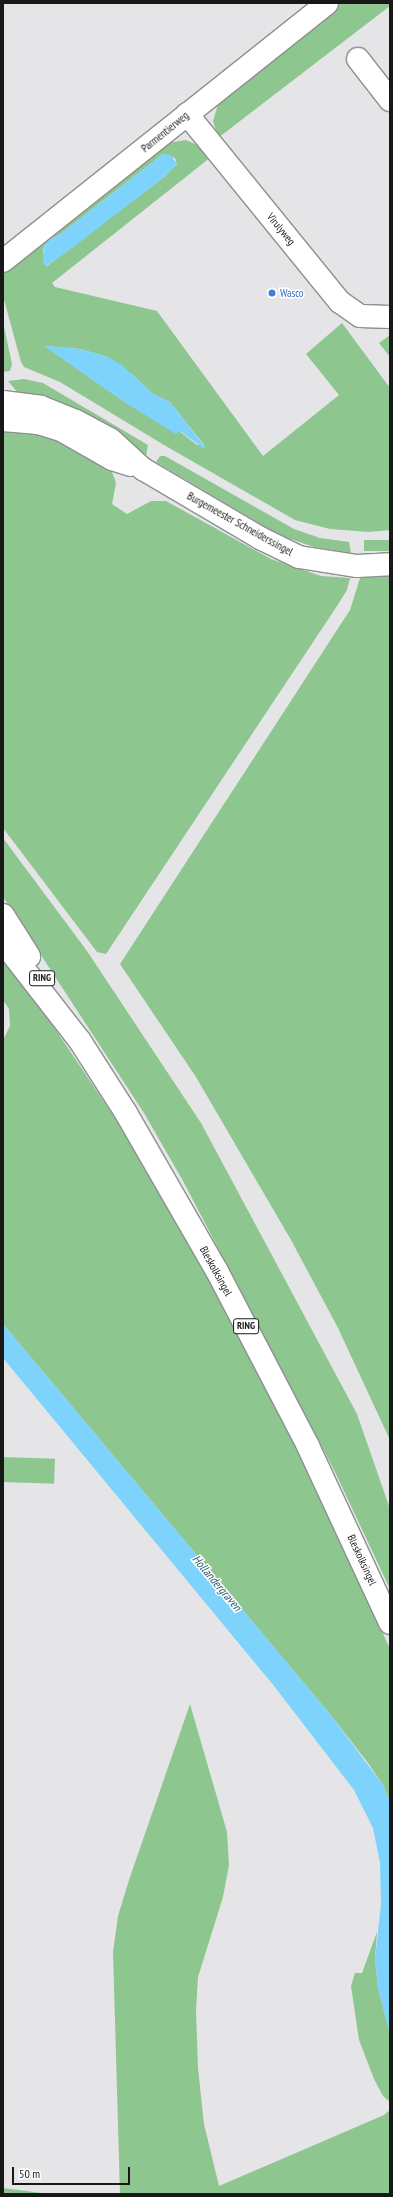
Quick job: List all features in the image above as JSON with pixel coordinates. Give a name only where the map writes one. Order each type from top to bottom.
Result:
[{"type":"street","name":"Parmentierweg","points":[[3,261],[327,3]]},
{"type":"street","points":[[358,59],[390,100]]},
{"type":"street","name":"Virulyweg","points":[[187,114],[340,302],[360,316],[390,317]]},
{"type":"street","name":"Burgemeester Schneiderssingel","points":[[3,402],[41,407],[76,421],[110,439],[143,469],[260,538],[300,557],[357,566],[390,564]]},
{"type":"street","name":"Burgemeester Schneiderssingel","points":[[3,420],[38,422],[61,430],[112,459],[143,469]]},
{"type":"street","name":"RING","points":[[3,915],[80,1041]]},
{"type":"street","name":"Bleskolksingel","points":[[3,942],[80,1041],[126,1113],[221,1278],[308,1446],[390,1623]]},
{"type":"green space","points":[[341,3],[390,3],[390,6],[218,138],[213,121],[219,101]]},
{"type":"green space","points":[[186,140],[204,148],[211,157],[52,283],[55,287],[157,311],[263,456],[339,395],[306,354],[342,323],[390,388],[390,530],[369,532],[330,529],[295,520],[164,445],[60,382],[24,367],[21,362],[3,296],[3,271],[162,144]],"holes":[[[163,154],[175,158],[177,164],[164,177],[47,266],[43,251],[44,246],[51,239],[59,235]],[[45,346],[80,349],[108,357],[133,375],[153,394],[170,402],[204,445],[197,445],[179,431],[126,403]]]},
{"type":"green space","points":[[3,322],[12,364],[10,371],[3,372]]},
{"type":"green space","points":[[390,335],[390,357],[379,343]]},
{"type":"green space","points":[[24,379],[43,383],[148,445],[146,456],[99,428],[18,393],[8,381]]},
{"type":"green space","points":[[3,427],[30,427],[110,466],[116,483],[112,504],[127,514],[151,501],[166,501],[271,559],[321,576],[350,578],[347,590],[339,603],[106,954],[97,952],[3,828]]},
{"type":"green space","points":[[160,456],[165,456],[294,529],[320,538],[349,542],[351,553],[314,547],[279,535],[156,462]]},
{"type":"green space","points":[[364,540],[390,540],[390,551],[364,551]]},
{"type":"green space","points":[[390,576],[390,1440],[338,1328],[291,1240],[196,1077],[120,964],[350,610],[360,578]]},
{"type":"green space","points":[[3,838],[87,951],[201,1123],[357,1414],[390,1509],[390,1589],[335,1472],[183,1181],[144,1113],[3,897]]},
{"type":"green space","points":[[3,957],[25,984],[135,1148],[206,1270],[315,1483],[390,1649],[390,1803],[383,1785],[368,1763],[329,1713],[3,1324],[3,1040],[10,1026],[9,1009],[3,1000]]},
{"type":"green space","points":[[3,1457],[55,1459],[54,1484],[3,1482]]},
{"type":"green space","points":[[190,1704],[227,1832],[229,1865],[223,1897],[198,1977],[196,2011],[198,2068],[204,2124],[219,2186],[384,2115],[390,2110],[390,2194],[120,2194],[113,1952],[118,1916]]},
{"type":"green space","points":[[377,1932],[375,1959],[378,1988],[390,2034],[390,2102],[383,2096],[374,2079],[359,2040],[351,1986],[355,1973],[362,1973]]},
{"type":"green space","points":[[3,2188],[50,2194],[3,2194]]},
{"type":"water","points":[[163,154],[171,155],[177,164],[164,177],[67,252],[46,266],[43,263],[44,246],[51,239],[59,235]]},
{"type":"water","points":[[44,346],[80,349],[108,357],[122,365],[153,394],[170,402],[205,447],[204,449],[180,431],[176,434],[126,403]]},
{"type":"water","name":"Hollandergraven","points":[[3,1324],[329,1713],[383,1785],[390,1803],[390,2034],[378,1988],[375,1959],[381,1904],[380,1863],[373,1828],[354,1790],[274,1686],[3,1358]]},
{"type":"place","name":"Wasco","points":[[272,293]]}]
